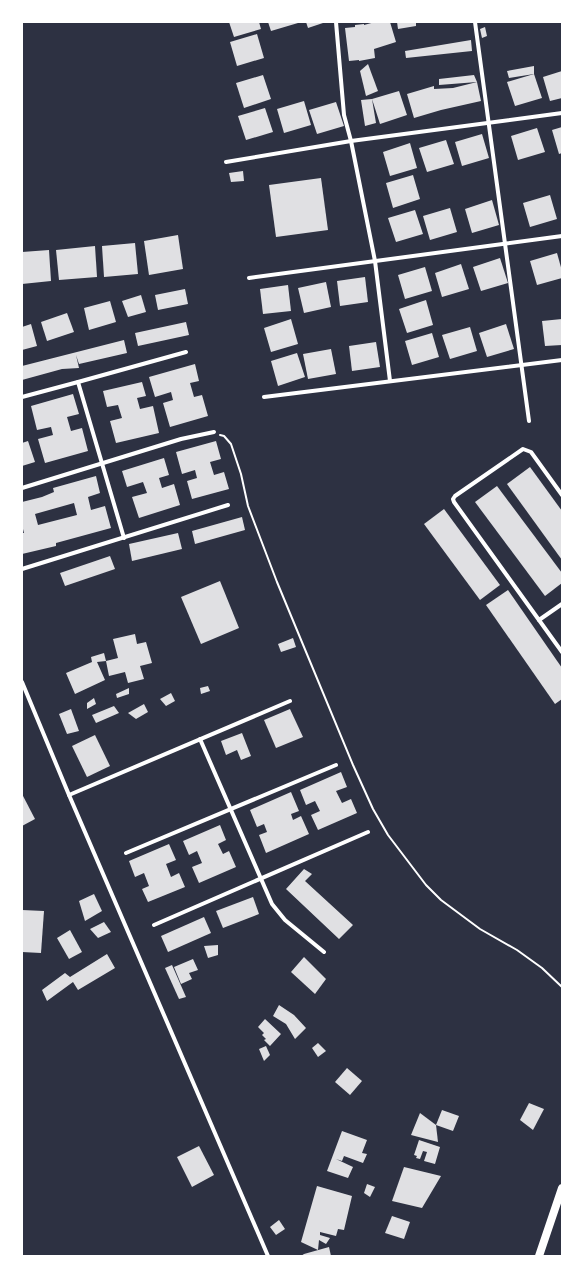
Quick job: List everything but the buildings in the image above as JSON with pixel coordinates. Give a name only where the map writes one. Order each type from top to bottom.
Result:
[{"type":"main road","points":[[539,1256],[562,1188]]},
{"type":"street","points":[[336,22],[344,115],[352,142],[375,260],[390,382]]},
{"type":"street","points":[[475,22],[529,421]]},
{"type":"street","points":[[226,162],[352,142],[562,113]]},
{"type":"street","points":[[248,278],[562,236]]},
{"type":"street","points":[[22,397],[186,352]]},
{"type":"street","points":[[264,397],[562,360]]},
{"type":"street","points":[[78,382],[124,538]]},
{"type":"street","points":[[22,488],[181,439],[214,432]]},
{"type":"street","points":[[562,494],[532,452],[523,449],[455,496],[453,499],[562,652]]},
{"type":"street","points":[[22,569],[228,505]]},
{"type":"street","points":[[539,620],[562,604]]},
{"type":"street","points":[[22,682],[69,795],[268,1256]]},
{"type":"street","points":[[69,795],[290,701]]},
{"type":"street","points":[[200,739],[272,904],[285,920],[324,952]]},
{"type":"street","points":[[126,853],[336,765]]},
{"type":"street","points":[[154,925],[368,832]]},
{"type":"path","points":[[214,432],[224,436],[231,444],[241,474],[248,506],[277,582],[353,765],[373,809],[388,835],[426,885],[441,900],[480,929],[517,950],[536,964],[562,987]]}]
